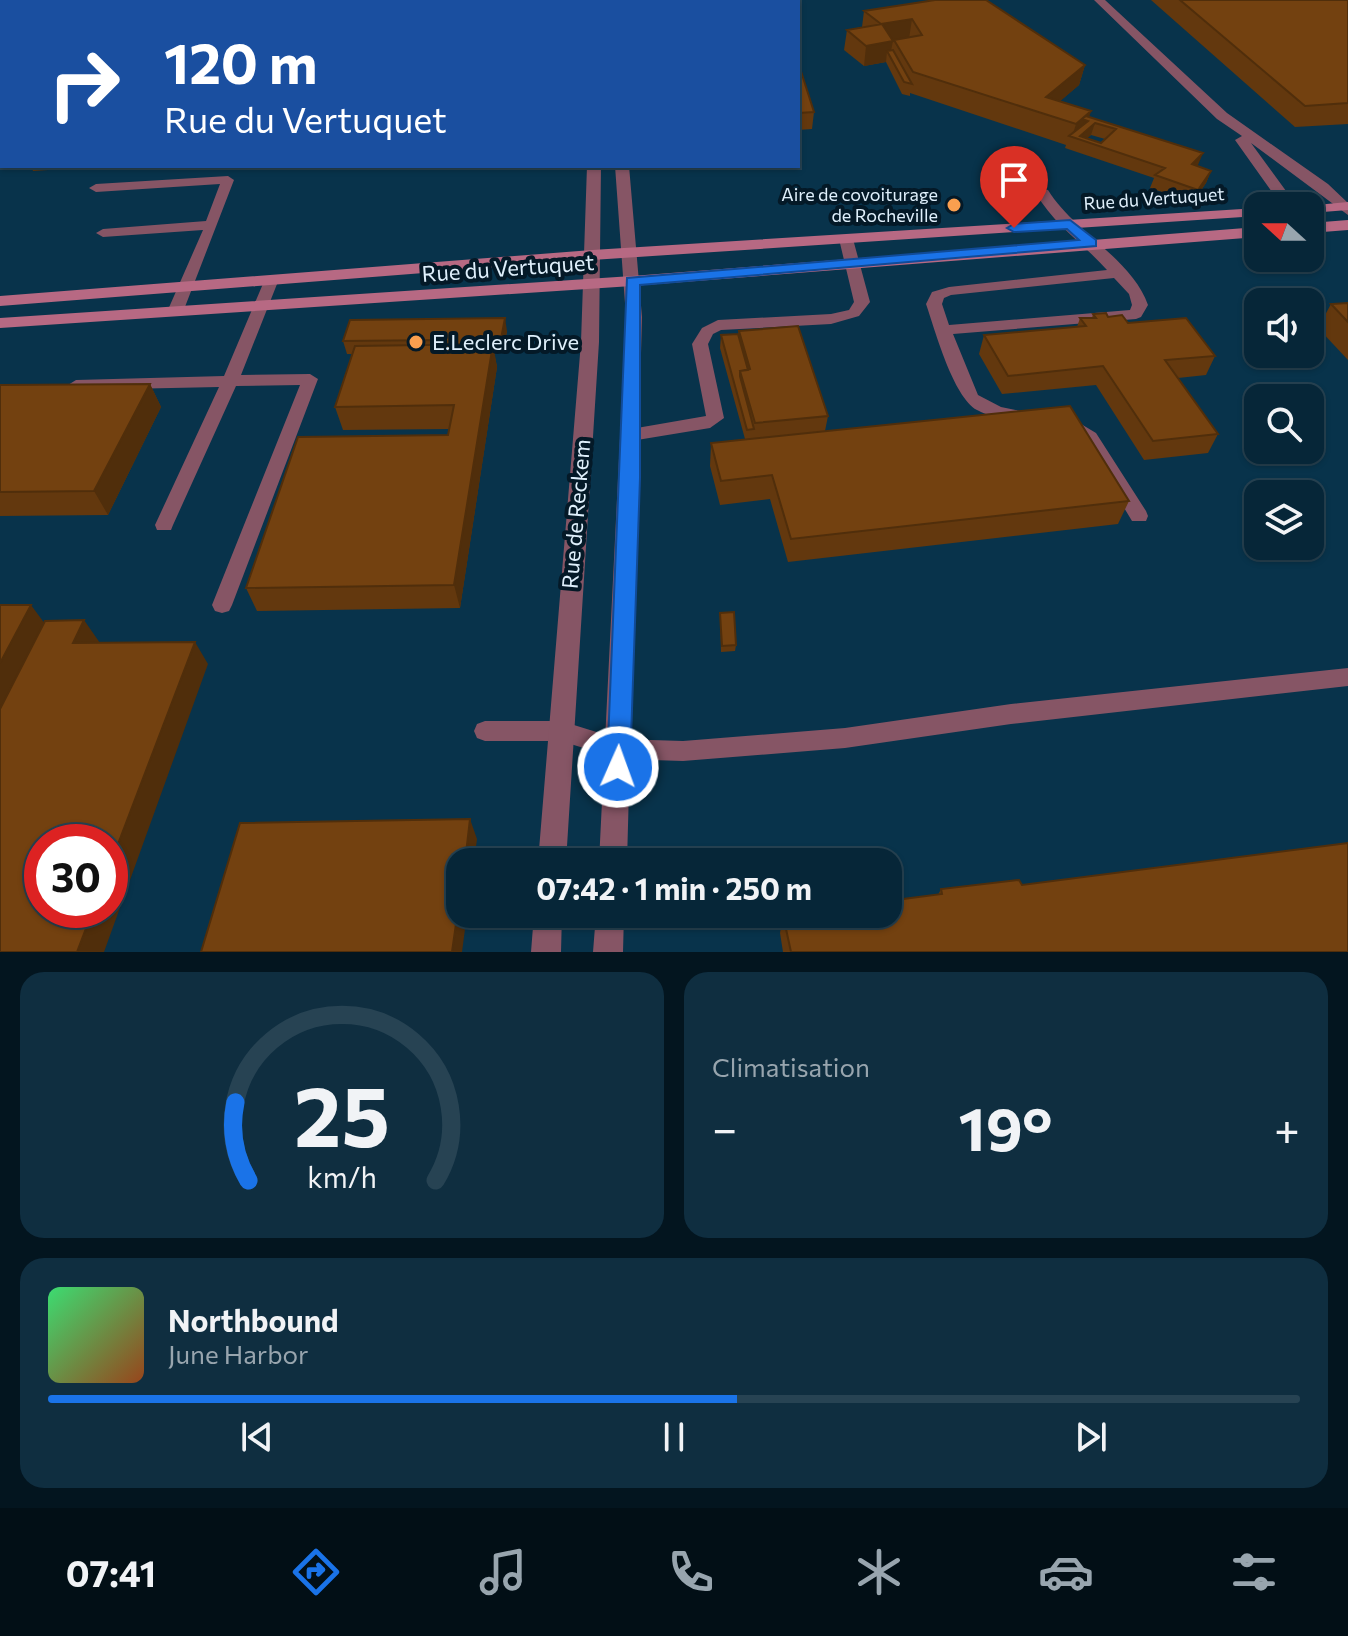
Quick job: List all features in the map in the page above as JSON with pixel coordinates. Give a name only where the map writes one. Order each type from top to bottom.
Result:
[{"type":"street","points":[[1099,0],[1222,116],[1323,187],[1346,208]]},
{"type":"street","points":[[1222,116],[1279,192]]},
{"type":"street","name":"Rue de Reckem","points":[[553,848],[591,284],[594,168]]},
{"type":"street","points":[[614,848],[631,435],[632,281],[622,168]]},
{"type":"street","points":[[1324,209],[1346,208]]},
{"type":"street","name":"Rue du Vertuquet","points":[[0,301],[629,252],[1244,213]]},
{"type":"street","points":[[1324,227],[1348,225]]},
{"type":"street","name":"Rue du Vertuquet","points":[[0,323],[591,284],[1244,233]]},
{"type":"street","points":[[546,952],[547,928]]},
{"type":"street","points":[[608,952],[609,928]]},
{"type":"lane","points":[[96,188],[228,180],[175,312]]},
{"type":"lane","points":[[943,330],[1136,314],[1140,305],[1136,293],[1091,243],[1051,208],[1043,193]]},
{"type":"lane","points":[[103,233],[212,225]]},
{"type":"lane","points":[[631,435],[710,422],[715,418],[700,344],[707,331],[718,325],[831,319],[854,313],[862,302],[846,239]]},
{"type":"lane","points":[[1116,273],[949,291],[937,295],[934,304],[973,404],[991,413],[1073,425],[1090,437],[1139,516]]},
{"type":"lane","points":[[164,525],[272,279]]},
{"type":"lane","points":[[61,385],[310,379],[222,605]]},
{"type":"lane","points":[[485,731],[561,731],[619,749],[683,751],[845,738],[1011,714],[1348,677]]},
{"type":"building","points":[[935,0],[986,0],[1085,65],[1046,97],[1091,111],[1076,124],[913,72],[894,40],[922,35],[912,19],[881,24],[864,11]]},
{"type":"building","points":[[1180,0],[1348,0],[1348,103],[1305,106]]},
{"type":"building","points":[[882,24],[893,41],[866,46],[847,30]]},
{"type":"building","points":[[893,50],[912,84],[904,82],[887,51]]},
{"type":"building","points":[[800,68],[814,112],[800,113]]},
{"type":"building","points":[[1086,116],[1203,153],[1192,164],[1211,171],[1198,190],[1155,175],[1165,168],[1069,136],[1088,121],[1082,119]],"holes":[[[1095,123],[1116,129],[1101,143],[1080,136]]]},
{"type":"building","points":[[1348,303],[1348,322],[1331,304]]},
{"type":"building","points":[[1106,313],[1108,317],[1122,315],[1128,323],[1186,318],[1215,356],[1165,360],[1218,434],[1153,441],[1103,366],[1008,376],[984,335],[1086,326],[1080,318],[1096,318],[1093,314]]},
{"type":"building","points":[[505,318],[501,339],[466,339],[465,344],[441,345],[442,340],[343,341],[350,320]]},
{"type":"building","points":[[798,326],[828,416],[755,423],[740,371],[750,369],[739,331]]},
{"type":"building","points":[[738,334],[748,370],[740,371],[740,376],[754,429],[747,430],[721,335]]},
{"type":"building","points":[[493,344],[454,585],[246,588],[298,437],[448,435],[454,405],[335,407],[355,346]]},
{"type":"building","points":[[150,384],[94,491],[0,492],[0,385]]},
{"type":"building","points":[[1070,406],[1129,501],[791,539],[772,475],[721,481],[711,443]]},
{"type":"building","points":[[0,605],[31,605],[0,663]]},
{"type":"building","points":[[734,612],[736,645],[722,646],[720,613]]},
{"type":"building","points":[[84,620],[73,643],[195,642],[126,824],[24,824],[24,928],[86,928],[77,952],[0,952],[0,709],[45,621]]},
{"type":"building","points":[[470,819],[467,848],[446,848],[446,928],[455,928],[452,952],[201,952],[240,823]]},
{"type":"building","points":[[1348,843],[1348,952],[791,952],[786,928],[902,928],[902,899],[942,894],[941,889],[1019,880],[1022,885]]},
{"type":"place","name":"Aire de covoiturage de Rocheville","points":[[954,205]]},
{"type":"place","name":"E.Leclerc Drive","points":[[416,342]]},
{"type":"route","points":[[618,767],[630,478],[632,281],[1091,243],[1070,224],[1014,228]]}]
